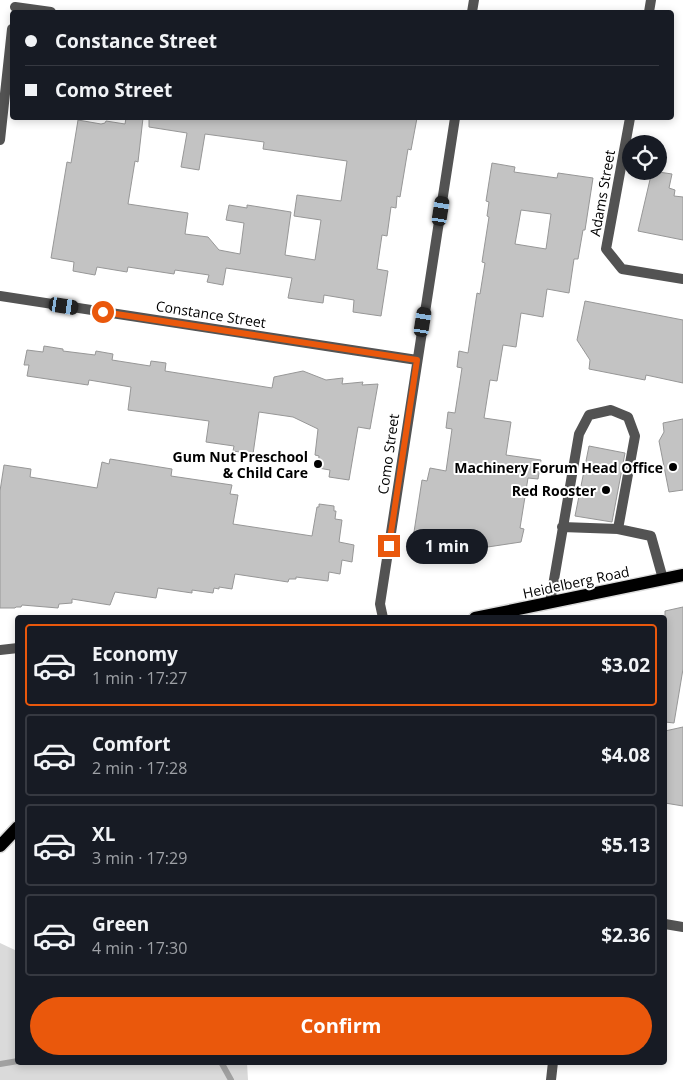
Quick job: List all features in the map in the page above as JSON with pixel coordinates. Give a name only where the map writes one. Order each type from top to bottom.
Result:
[{"type":"main road","name":"Heidelberg Road","points":[[490,615],[683,575]]},
{"type":"main road","points":[[0,846],[15,829]]},
{"type":"street","points":[[15,6],[39,10]]},
{"type":"street","points":[[0,140],[10,48]]},
{"type":"street","name":"Como Street","points":[[382,615],[380,604],[455,120]]},
{"type":"street","name":"Adams Street","points":[[630,120],[606,249],[622,269],[683,279]]},
{"type":"street","name":"Constance Street","points":[[0,296],[417,360]]},
{"type":"street","points":[[550,603],[579,434],[589,415],[611,410],[628,416],[635,436],[618,529]]},
{"type":"street","points":[[562,527],[618,529],[651,536],[663,579]]},
{"type":"street","points":[[0,650],[15,648]]},
{"type":"street","points":[[667,924],[683,927]]},
{"type":"street","points":[[551,1080],[553,1065]]},
{"type":"shaded area","points":[[0,943],[15,950],[15,1065],[247,1065],[248,1080],[0,1080]]},
{"type":"building","points":[[78,120],[101,124],[106,121],[125,124],[126,120],[143,120],[138,162],[135,161],[128,204],[188,213],[185,234],[208,237],[219,250],[240,254],[244,223],[226,220],[229,205],[247,208],[247,205],[291,212],[285,255],[315,260],[321,220],[294,216],[297,195],[341,201],[347,161],[263,149],[264,142],[205,134],[199,170],[181,167],[187,133],[149,127],[149,120],[417,120],[411,150],[408,149],[400,197],[397,196],[396,208],[391,207],[387,236],[382,235],[377,269],[388,271],[381,316],[353,312],[354,300],[324,295],[323,303],[288,298],[292,278],[226,268],[223,285],[207,282],[209,275],[175,270],[174,274],[128,267],[127,272],[97,267],[95,275],[73,271],[74,262],[51,258],[67,162],[71,163]]},
{"type":"building","points":[[492,163],[515,167],[514,172],[557,178],[558,173],[593,178],[585,230],[583,230],[578,259],[574,259],[569,293],[547,289],[543,317],[521,313],[516,347],[503,345],[497,381],[490,380],[484,418],[511,422],[506,455],[541,460],[538,479],[528,478],[520,528],[524,529],[521,542],[421,557],[413,550],[412,545],[422,480],[427,481],[430,468],[446,471],[452,429],[446,428],[448,412],[455,413],[462,368],[457,367],[459,351],[468,353],[477,293],[480,294],[485,263],[482,262],[489,217],[487,216],[489,202],[486,201]],"holes":[[[521,210],[551,214],[546,249],[515,244]]]},
{"type":"building","points":[[667,173],[672,174],[669,188],[675,190],[674,196],[683,197],[683,240],[638,231],[650,180],[667,180]]},
{"type":"building","points":[[585,301],[683,320],[683,383],[646,375],[645,380],[589,369],[590,360],[577,340]]},
{"type":"building","points":[[44,346],[63,349],[63,351],[95,355],[96,351],[113,354],[112,360],[150,366],[151,361],[166,363],[165,371],[272,388],[274,377],[303,371],[326,380],[343,378],[342,384],[363,382],[362,385],[378,384],[370,429],[358,427],[349,480],[329,477],[330,470],[318,468],[319,456],[315,455],[318,429],[293,417],[259,412],[253,454],[233,451],[234,446],[206,442],[209,421],[128,410],[131,387],[89,380],[88,385],[27,376],[29,365],[24,365],[27,350],[43,352]]},
{"type":"building","name":"Machinery Forum Head Office","points":[[683,419],[683,490],[669,492],[659,441],[664,432],[663,423]]},
{"type":"building","name":"Red Rooster","points":[[589,446],[625,453],[612,522],[575,516]]},
{"type":"building","points":[[110,459],[172,469],[171,476],[232,485],[230,494],[238,495],[233,524],[312,536],[319,504],[334,506],[334,511],[336,511],[335,519],[342,520],[339,542],[354,545],[352,562],[342,560],[340,574],[329,572],[328,581],[296,577],[296,579],[289,579],[288,582],[235,574],[232,589],[214,588],[213,593],[192,590],[192,593],[158,588],[156,598],[115,592],[110,605],[72,599],[72,603],[59,604],[58,608],[22,605],[15,608],[0,608],[0,491],[4,465],[31,469],[30,477],[97,488],[102,462],[109,464]]},
{"type":"building","points":[[683,607],[683,669],[674,723],[667,722],[667,615],[665,615],[665,611]]},
{"type":"building","points":[[683,727],[683,806],[667,803],[667,731]]},
{"type":"waterway","points":[[0,1064],[15,1062]]},
{"type":"waterway","points":[[223,1065],[231,1080]]},
{"type":"place","name":"Gum Nut Preschool & Child Care","points":[[318,464]]},
{"type":"place","name":"Machinery Forum Head Office","points":[[673,467]]},
{"type":"place","name":"Red Rooster","points":[[606,490]]},
{"type":"route","points":[[103,312],[417,360],[389,546]]}]
